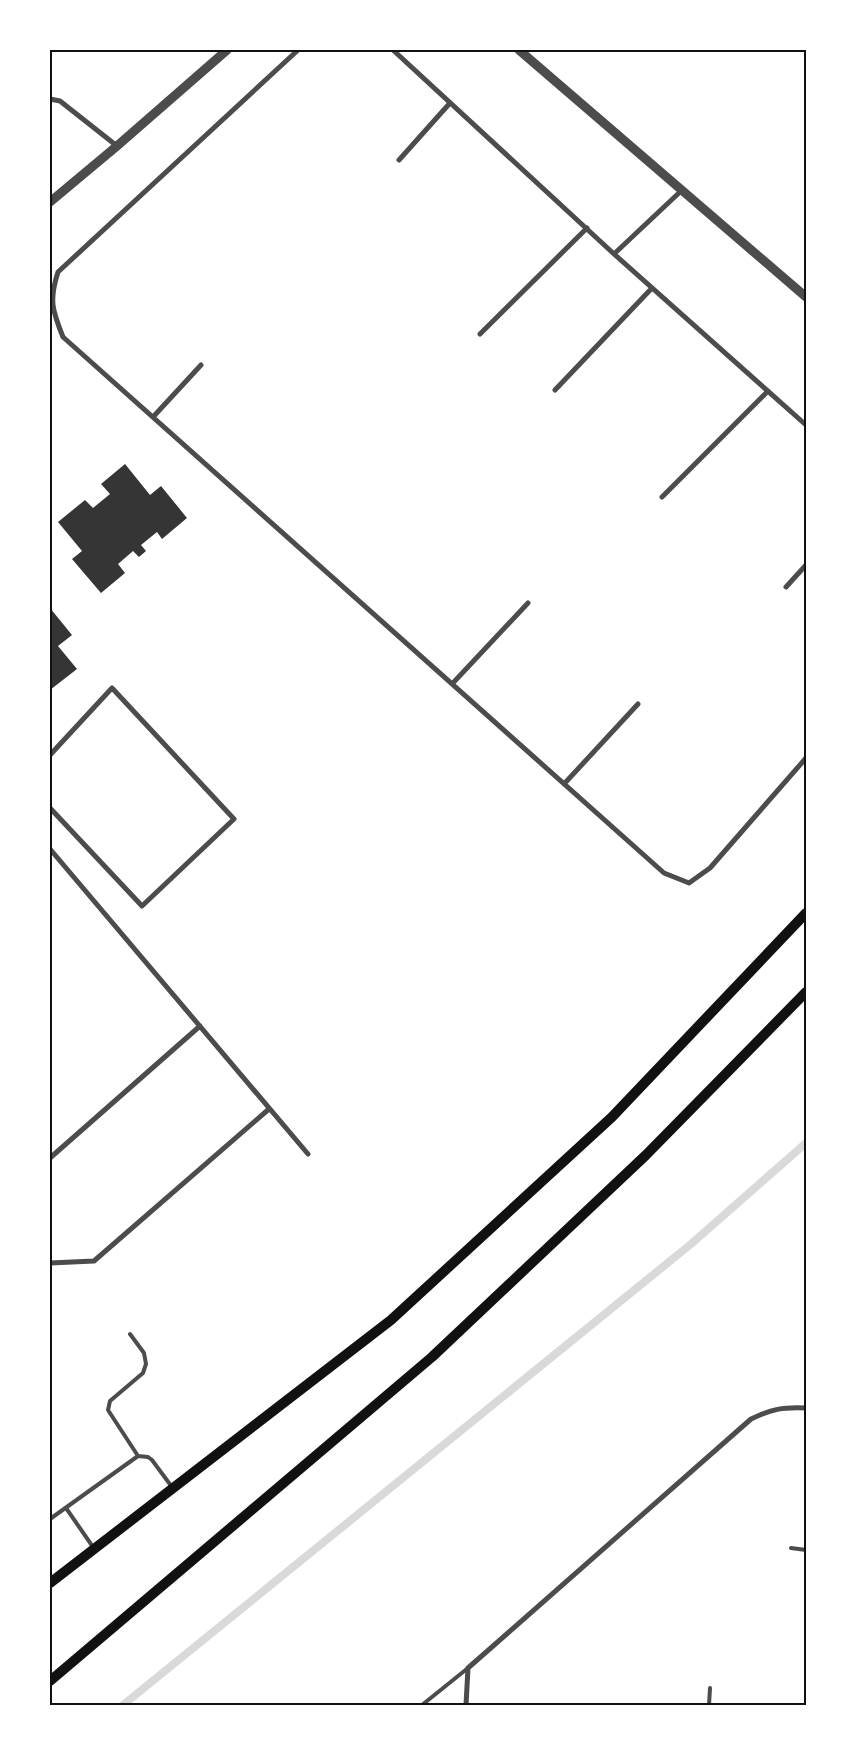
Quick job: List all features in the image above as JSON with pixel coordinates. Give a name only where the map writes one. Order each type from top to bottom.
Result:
[{"type":"main road","points":[[50,1583],[391,1320],[612,1117],[806,913]]},
{"type":"main road","points":[[50,1681],[432,1357],[646,1155],[806,992]]},
{"type":"street","points":[[50,202],[227,50]]},
{"type":"street","points":[[298,50],[58,272],[52,292],[54,317],[63,337],[664,873],[689,883],[710,868],[806,758]]},
{"type":"street","points":[[393,50],[614,254],[806,425]]},
{"type":"street","points":[[520,50],[806,297]]},
{"type":"street","points":[[50,99],[60,101],[117,146]]},
{"type":"street","points":[[399,160],[450,103]]},
{"type":"street","points":[[614,254],[681,191]]},
{"type":"street","points":[[480,334],[587,228]]},
{"type":"street","points":[[555,390],[652,288]]},
{"type":"street","points":[[153,416],[201,365]]},
{"type":"street","points":[[662,497],[768,391]]},
{"type":"street","points":[[786,587],[806,566]]},
{"type":"street","points":[[452,684],[528,603]]},
{"type":"street","points":[[50,755],[112,688],[234,820],[142,906],[50,808]]},
{"type":"street","points":[[564,784],[638,704]]},
{"type":"street","points":[[50,849],[308,1154]]},
{"type":"street","points":[[50,1158],[200,1026]]},
{"type":"street","points":[[50,1263],[94,1261],[269,1109]]},
{"type":"street","points":[[466,1705],[468,1668],[751,1419],[770,1410],[792,1407],[806,1408]]},
{"type":"lane","points":[[130,1334],[144,1353],[146,1364],[143,1372],[110,1401],[108,1410],[138,1456]]},
{"type":"lane","points":[[50,1519],[138,1456],[148,1457],[152,1460],[174,1489]]},
{"type":"lane","points":[[66,1508],[95,1548]]},
{"type":"lane","points":[[791,1548],[806,1550]]},
{"type":"lane","points":[[422,1705],[468,1668]]},
{"type":"lane","points":[[709,1705],[710,1688]]},
{"type":"building","points":[[125,464],[150,495],[161,486],[187,518],[162,539],[157,532],[141,545],[146,551],[139,557],[133,551],[118,564],[125,573],[101,593],[72,559],[82,551],[58,522],[85,500],[93,508],[110,494],[101,484]]},
{"type":"building","points":[[50,608],[72,635],[58,646],[77,669],[50,690]]},
{"type":"waterway","points":[[123,1705],[691,1244],[806,1143]]}]
